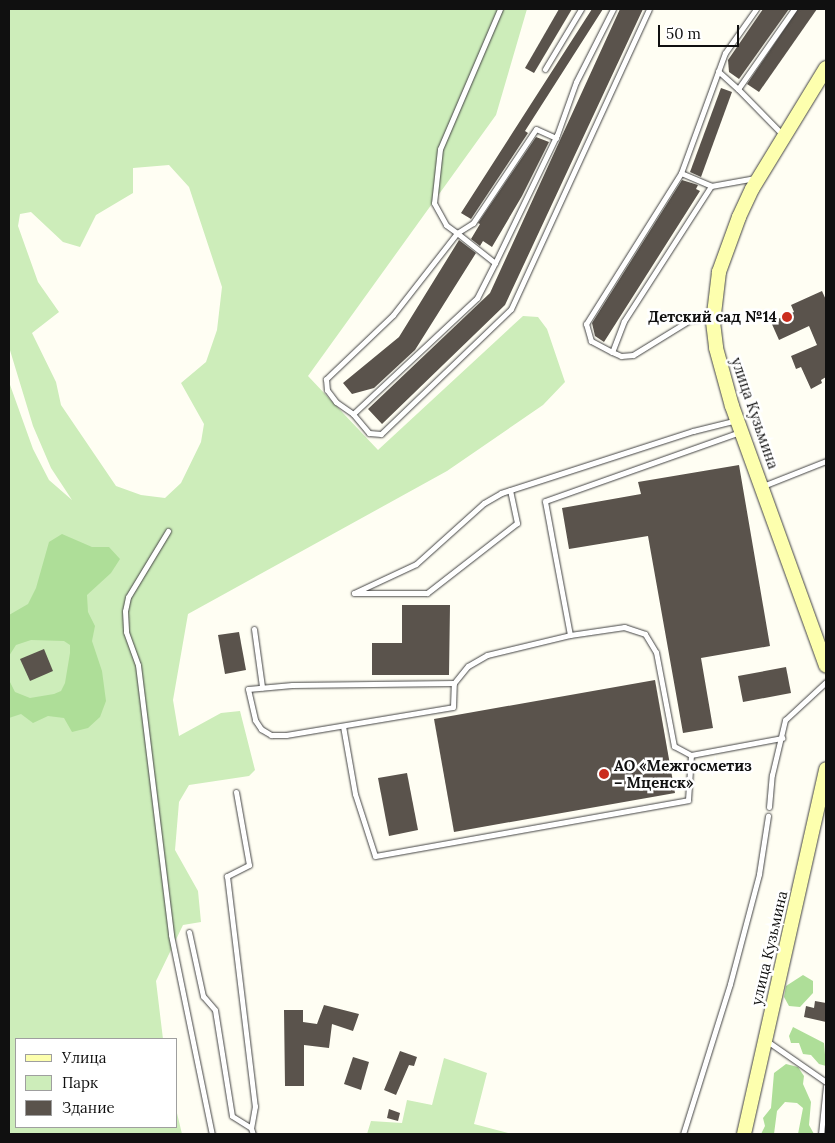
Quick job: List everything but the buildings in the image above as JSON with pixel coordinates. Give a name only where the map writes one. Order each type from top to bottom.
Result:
[{"type":"main road","name":"улица Кузьмина","points":[[826,68],[758,178],[724,253],[713,317],[720,368],[826,666]]},
{"type":"main road","name":"улица Кузьмина","points":[[744,1134],[826,769]]},
{"type":"lane","points":[[495,263],[446,225],[434,202],[434,175],[440,149],[500,9]]},
{"type":"lane","points":[[545,69],[581,9]]},
{"type":"lane","points":[[353,414],[477,298],[556,138],[576,82],[614,9]]},
{"type":"lane","points":[[556,138],[536,129],[473,223],[457,233],[392,315],[326,379],[327,390],[336,402],[353,414],[369,433],[381,434],[511,309],[649,9]]},
{"type":"lane","points":[[713,317],[690,320],[633,356],[621,356],[591,341],[586,324],[681,173],[725,53],[756,9]]},
{"type":"lane","points":[[738,89],[794,9]]},
{"type":"lane","points":[[718,71],[784,136]]},
{"type":"lane","points":[[681,173],[711,186],[758,178]]},
{"type":"lane","points":[[612,352],[624,321],[711,186]]},
{"type":"lane","points":[[510,490],[517,523],[427,593],[354,594],[416,564],[484,503],[510,490],[739,425]]},
{"type":"lane","points":[[570,635],[545,501],[739,425]]},
{"type":"lane","points":[[763,486],[826,461]]},
{"type":"lane","points":[[168,531],[128,598],[125,611],[126,632],[138,665],[171,934],[212,1134]]},
{"type":"lane","points":[[454,683],[262,687],[248,689],[250,706],[261,730],[271,735],[343,726],[453,707],[454,683],[468,666],[487,655],[570,635],[624,627],[645,634],[656,652],[674,746],[691,756],[782,738]]},
{"type":"lane","points":[[254,629],[262,687]]},
{"type":"lane","points":[[769,807],[772,774],[785,720],[826,682]]},
{"type":"lane","points":[[343,726],[355,794],[375,856],[688,800],[691,756]]},
{"type":"lane","points":[[236,792],[249,865],[227,876],[255,1106],[251,1128],[253,1134]]},
{"type":"lane","points":[[683,1134],[730,984],[759,874],[768,816]]},
{"type":"lane","points":[[189,932],[203,996],[215,1010],[232,1116],[251,1128]]},
{"type":"lane","points":[[764,1040],[826,1084],[821,1134]]},
{"type":"green space","points":[[9,9],[527,9],[496,115],[308,376],[378,450],[523,316],[538,317],[547,329],[565,382],[543,405],[447,471],[188,614],[173,700],[179,736],[221,713],[240,711],[255,770],[249,776],[189,785],[179,802],[175,850],[198,891],[201,922],[183,925],[156,981],[163,1038],[15,1038],[15,1128],[178,1128],[178,1117],[182,1134],[9,1134],[9,382],[33,449],[49,480],[72,500],[51,468],[33,426],[9,347]],"holes":[[[169,165],[189,187],[222,287],[217,330],[206,362],[181,383],[204,424],[201,442],[181,483],[165,498],[141,495],[116,486],[61,405],[56,382],[32,333],[59,312],[38,282],[18,226],[20,214],[31,212],[63,242],[80,247],[96,215],[133,193],[133,168]]]},
{"type":"green space","points":[[62,534],[92,547],[109,547],[120,559],[111,573],[87,595],[88,612],[95,626],[92,641],[102,671],[106,701],[100,717],[88,728],[72,732],[64,718],[48,716],[33,723],[21,714],[9,718],[9,680],[15,692],[30,698],[61,691],[65,683],[70,645],[64,641],[31,640],[16,645],[9,656],[9,615],[28,604],[36,588],[49,542]]},
{"type":"green space","points":[[803,975],[813,981],[813,993],[800,1007],[789,1006],[784,997],[786,986]]},
{"type":"green space","points":[[793,1027],[824,1043],[826,1066],[819,1064],[811,1055],[803,1054],[799,1043],[791,1043],[789,1036]]},
{"type":"green space","points":[[444,1058],[487,1073],[474,1124],[512,1134],[367,1134],[371,1121],[402,1123],[407,1100],[432,1105]]},
{"type":"green space","points":[[786,1064],[798,1067],[804,1076],[803,1084],[811,1102],[809,1125],[814,1134],[798,1134],[803,1108],[797,1103],[785,1102],[777,1111],[774,1134],[761,1134],[765,1126],[763,1118],[771,1108],[774,1073]]},
{"type":"place","name":"Детский сад №14","points":[[787,317]]},
{"type":"place","name":"АО «Межгосметиз – Мценск»","points":[[604,774]]}]
